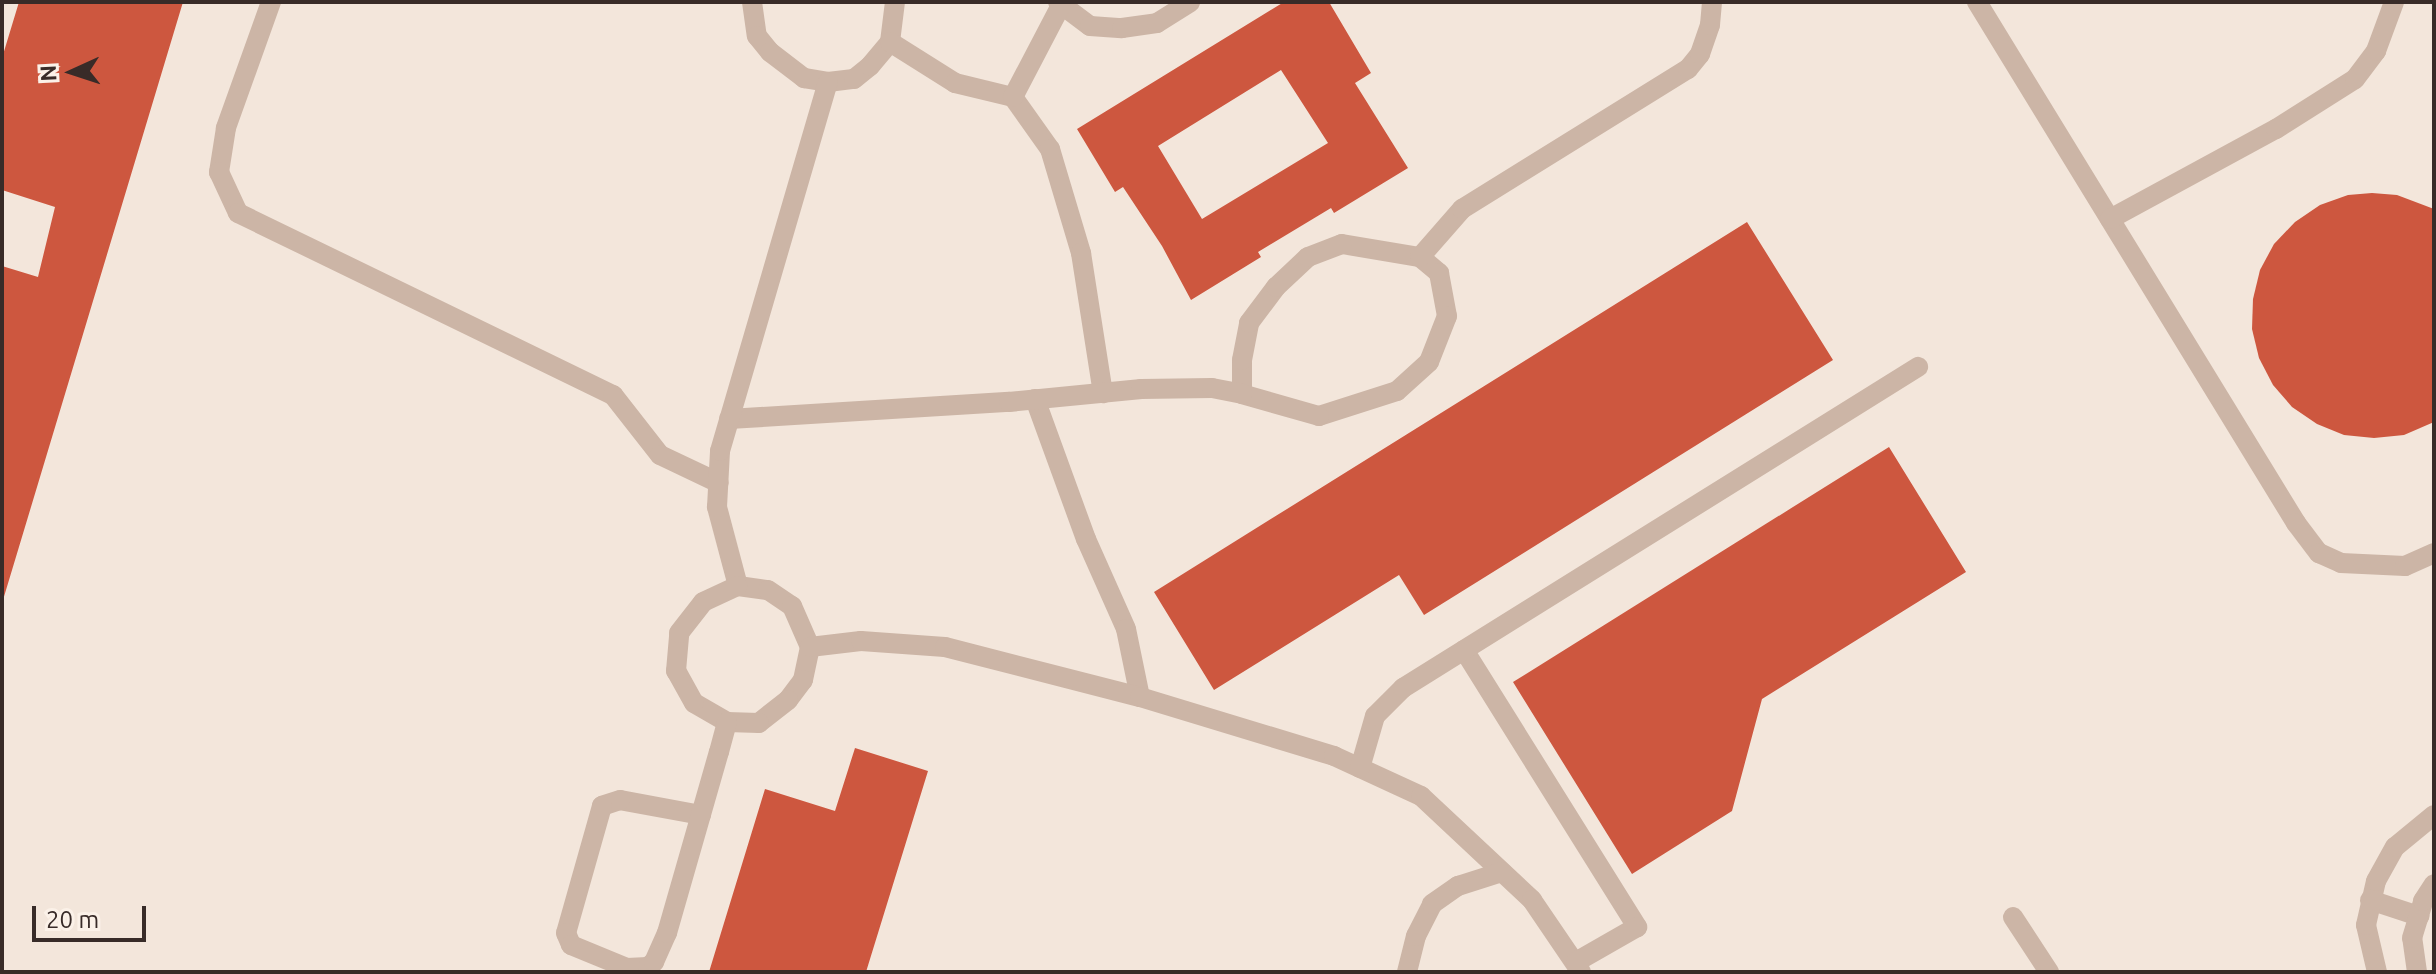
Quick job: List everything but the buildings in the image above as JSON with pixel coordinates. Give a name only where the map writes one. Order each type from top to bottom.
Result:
[{"type":"street","points":[[271,2],[226,128],[219,172],[238,213],[613,395],[660,455],[719,483]]},
{"type":"street","points":[[752,2],[757,36],[770,52],[804,78],[828,82],[854,79],[870,66],[890,42],[895,2]]},
{"type":"street","points":[[1013,97],[1059,4],[1090,26],[1122,28],[1157,23],[1190,2]]},
{"type":"street","points":[[1420,257],[1462,209],[1688,69],[1700,54],[1710,25],[1712,2]]},
{"type":"street","points":[[1977,2],[2296,523],[2319,553],[2341,563],[2405,566],[2434,553]]},
{"type":"street","points":[[2110,219],[2276,129],[2355,79],[2381,40],[2394,2]]},
{"type":"street","points":[[890,42],[955,83],[1013,97],[1050,149],[1081,253],[1103,393]]},
{"type":"street","points":[[738,586],[717,507],[720,451],[828,82]]},
{"type":"street","points":[[729,419],[1212,388],[1319,416],[1397,391],[1429,362],[1447,316],[1439,273],[1420,257],[1342,244],[1308,257],[1276,287],[1249,323],[1242,360],[1242,394]]},
{"type":"street","points":[[1360,768],[1375,716],[1403,688],[1918,367]]},
{"type":"street","points":[[1035,399],[1086,539],[1126,629],[1140,697]]},
{"type":"street","points":[[738,586],[768,590],[792,606],[810,647],[803,680],[788,700],[759,723],[727,722],[694,703],[676,671],[679,633],[703,602],[738,586]]},
{"type":"street","points":[[810,647],[861,641],[945,647],[1140,697],[1334,756],[1421,796],[1532,900],[1578,967],[1637,927],[1464,650]]},
{"type":"street","points":[[701,815],[620,800],[602,806],[566,933],[571,945],[627,968],[648,967],[654,962],[667,933],[701,815],[727,722]]},
{"type":"street","points":[[2377,972],[2366,925],[2370,900],[2395,847],[2434,815]]},
{"type":"street","points":[[1407,972],[1416,936],[1432,904],[1458,886],[1502,872]]},
{"type":"street","points":[[2417,972],[2412,938],[2434,884]]},
{"type":"street","points":[[2370,900],[2419,916]]},
{"type":"street","points":[[2013,917],[2049,972]]}]
